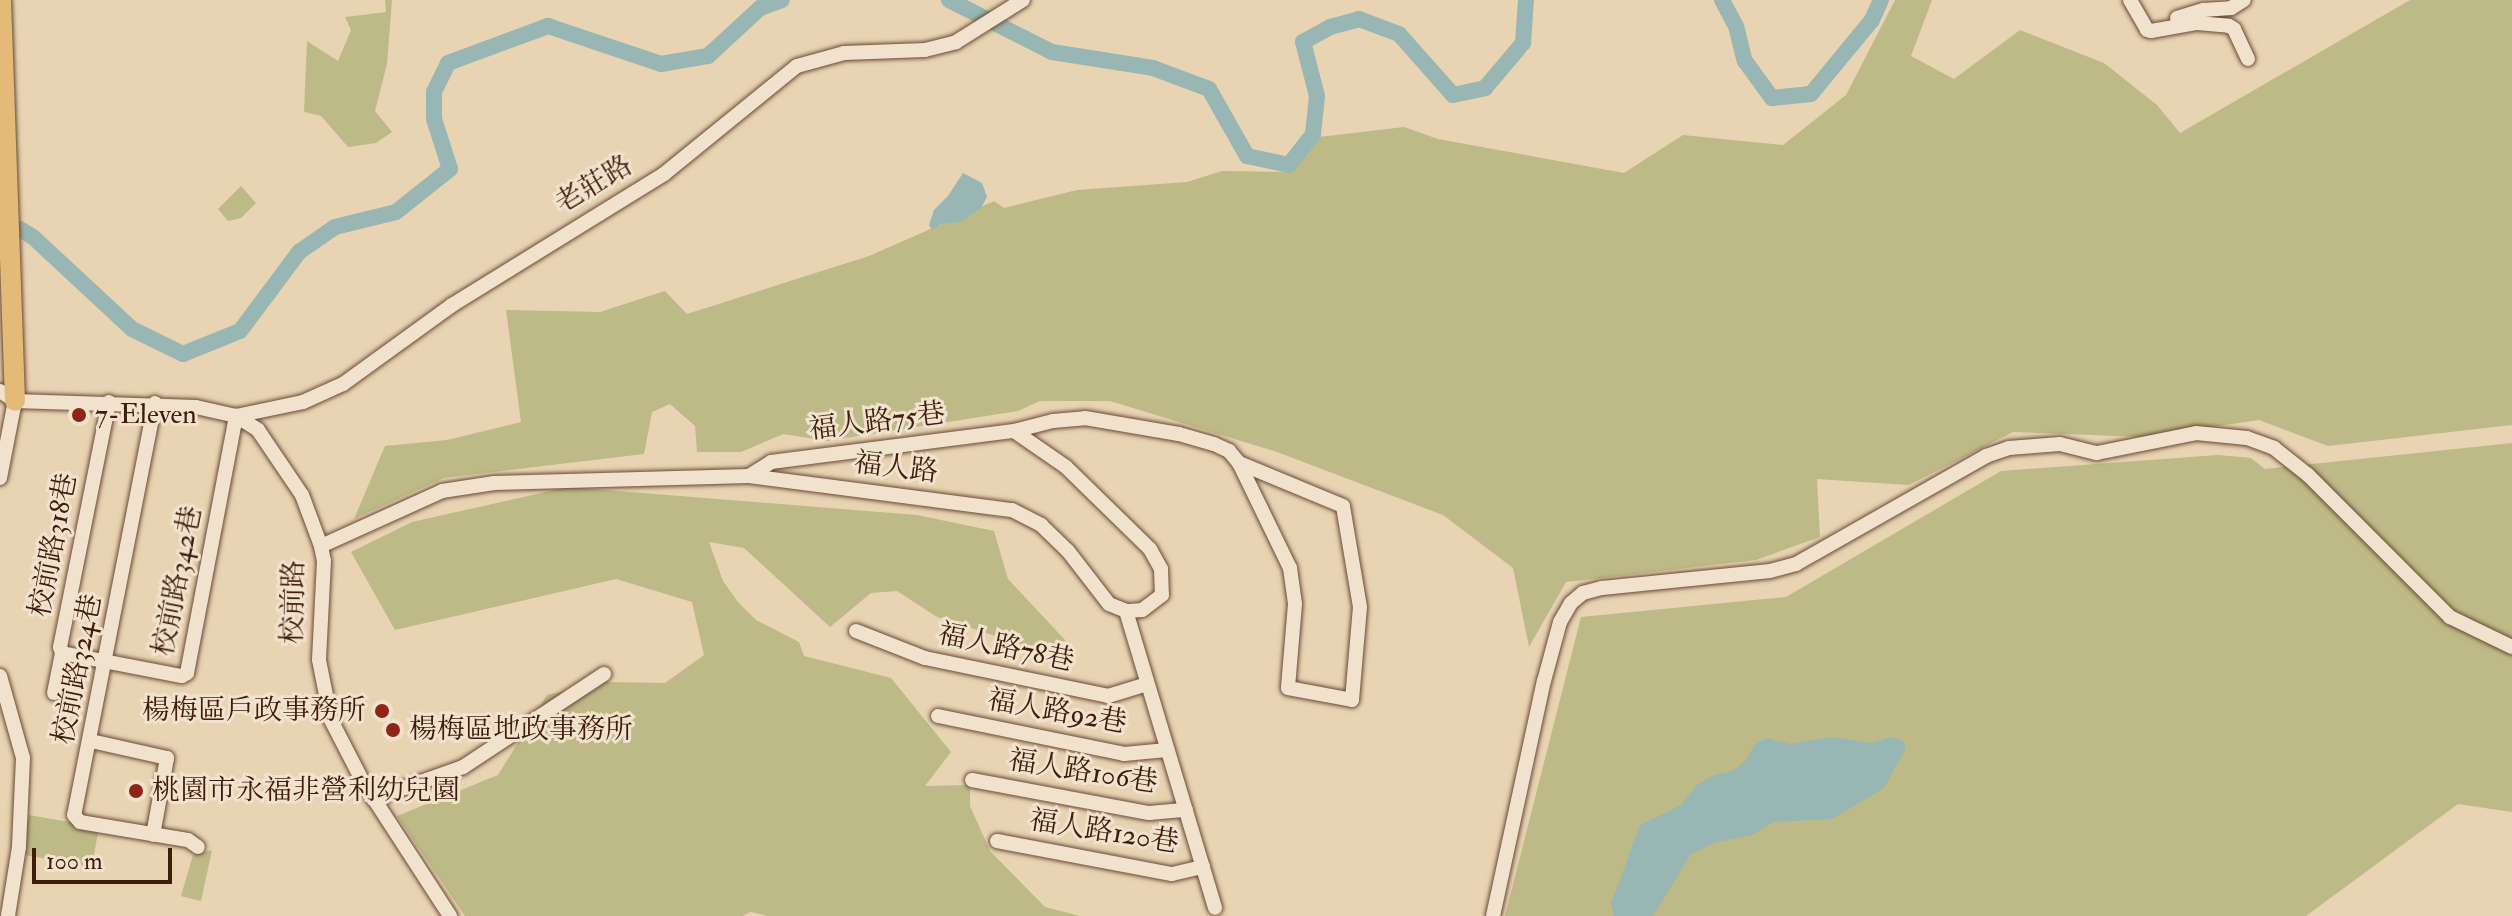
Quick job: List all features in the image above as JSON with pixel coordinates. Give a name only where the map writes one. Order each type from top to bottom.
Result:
[{"type":"highway","points":[[1,0],[6,399]]},
{"type":"street","name":"老莊路","points":[[236,416],[303,402],[343,384],[452,305],[664,174],[797,66],[844,53],[925,50],[956,42],[1023,0]]},
{"type":"street","points":[[2130,0],[2141,21],[2151,31],[2197,23],[2229,26],[2234,29],[2248,59]]},
{"type":"street","points":[[2141,21],[2161,21],[2204,10],[2231,8],[2244,0]]},
{"type":"street","name":"校前路","points":[[6,399],[155,403],[236,416],[258,430],[279,456],[302,495],[321,546],[324,561],[318,630],[331,720],[373,799],[450,916]]},
{"type":"street","points":[[0,478],[6,399]]},
{"type":"street","name":"校前路318巷","points":[[106,661],[62,653],[60,647],[109,402]]},
{"type":"street","name":"校前路324巷","points":[[155,403],[75,820],[188,840],[198,847]]},
{"type":"street","name":"校前路342巷","points":[[106,661],[182,676],[187,673],[236,416]]},
{"type":"street","name":"福人路75巷","points":[[749,476],[771,462],[1014,431],[1085,418],[1179,434],[1229,451],[1239,463],[1290,568],[1295,604],[1288,688],[1352,700],[1360,607],[1343,506],[1239,463]]},
{"type":"street","points":[[1014,431],[1066,467],[1150,549],[1161,569],[1162,595],[1142,610],[1126,611],[1215,908]]},
{"type":"street","points":[[1493,916],[1544,681],[1560,622],[1571,603],[1583,593],[1602,588],[1770,571],[1796,564],[1986,456],[2009,448],[2060,444],[2097,453],[2196,433],[2247,438],[2274,448],[2308,475],[2450,617],[2512,647]]},
{"type":"street","name":"福人路","points":[[321,546],[442,491],[494,483],[749,476],[1012,510],[1041,525],[1068,551],[1109,604],[1126,611]]},
{"type":"street","name":"福人路78巷","points":[[856,631],[925,658],[1108,696],[1147,684]]},
{"type":"street","points":[[54,693],[62,653]]},
{"type":"street","points":[[373,799],[463,767],[604,674]]},
{"type":"street","points":[[0,676],[23,758],[19,847],[8,916]]},
{"type":"street","name":"福人路92巷","points":[[938,716],[1124,754],[1167,750]]},
{"type":"street","points":[[91,741],[167,758],[153,835]]},
{"type":"street","name":"福人路106巷","points":[[972,780],[1149,813],[1186,810]]},
{"type":"street","name":"福人路120巷","points":[[997,841],[1172,874],[1203,867]]},
{"type":"shaded area","points":[[385,0],[392,0],[387,64],[375,111],[392,132],[376,143],[348,147],[321,116],[304,112],[307,41],[338,61],[351,30],[345,17],[386,12]]},
{"type":"shaded area","points":[[1895,0],[1932,0],[1911,56],[1954,79],[2020,30],[2104,63],[2157,105],[2180,133],[2410,0],[2512,0],[2512,425],[2328,446],[2259,420],[2143,437],[2013,432],[1909,485],[1817,479],[1820,537],[1756,560],[1566,582],[1529,647],[1513,568],[1443,515],[1277,452],[1110,401],[1040,401],[1018,411],[827,441],[783,434],[741,452],[697,452],[695,426],[670,404],[652,412],[644,454],[444,478],[354,519],[385,446],[447,440],[521,422],[506,310],[600,312],[665,291],[687,314],[869,256],[994,201],[1004,208],[1077,190],[1187,182],[1222,171],[1291,172],[1319,137],[1404,127],[1438,139],[1624,173],[1683,135],[1783,145],[1846,95]]},
{"type":"shaded area","points":[[241,186],[256,203],[241,218],[228,221],[218,209]]},
{"type":"shaded area","points":[[2512,443],[2512,812],[2458,804],[2306,916],[1505,916],[1581,617],[1786,597],[2001,471],[2218,455],[2251,458],[2265,469]]},
{"type":"shaded area","points":[[568,487],[917,515],[994,531],[1008,579],[1066,641],[1048,653],[937,617],[897,591],[871,593],[830,627],[744,548],[709,542],[723,581],[738,602],[756,620],[799,642],[804,656],[891,678],[951,752],[925,786],[970,785],[970,806],[990,851],[1045,907],[1080,916],[768,916],[750,912],[743,916],[465,916],[397,816],[498,775],[547,695],[606,682],[665,683],[704,655],[692,602],[616,579],[395,630],[351,552],[412,522]]},
{"type":"shaded area","points":[[29,815],[99,827],[92,867],[22,854]]},
{"type":"shaded area","points":[[212,850],[201,901],[181,896],[193,855]]},
{"type":"water","points":[[963,173],[982,183],[987,197],[981,208],[961,222],[941,224],[932,230],[929,225],[934,210]]},
{"type":"water","points":[[1832,737],[1871,743],[1893,737],[1904,742],[1906,748],[1884,788],[1832,819],[1773,822],[1752,835],[1717,842],[1691,854],[1653,916],[1614,916],[1611,904],[1640,825],[1681,805],[1697,785],[1714,775],[1733,771],[1747,759],[1754,745],[1767,738],[1790,744]]},
{"type":"waterway","points":[[20,229],[33,237],[132,329],[183,354],[240,331],[299,252],[335,227],[396,212],[450,169],[434,119],[434,92],[448,63],[548,26],[661,64],[708,56],[760,8],[782,0]]},
{"type":"waterway","points":[[949,0],[1052,52],[1153,68],[1209,89],[1247,156],[1289,165],[1313,134],[1317,96],[1303,42],[1330,27],[1359,19],[1399,34],[1453,95],[1485,88],[1523,43],[1526,0]]},
{"type":"waterway","points":[[1722,0],[1736,26],[1745,61],[1772,98],[1811,94],[1872,20],[1881,0]]},
{"type":"place","name":"7-Eleven","points":[[79,415]]},
{"type":"place","name":"楊梅區戶政事務所","points":[[382,711]]},
{"type":"place","name":"楊梅區地政事務所","points":[[393,730]]},
{"type":"place","name":"桃園市永福非營利幼兒園","points":[[136,791]]}]
